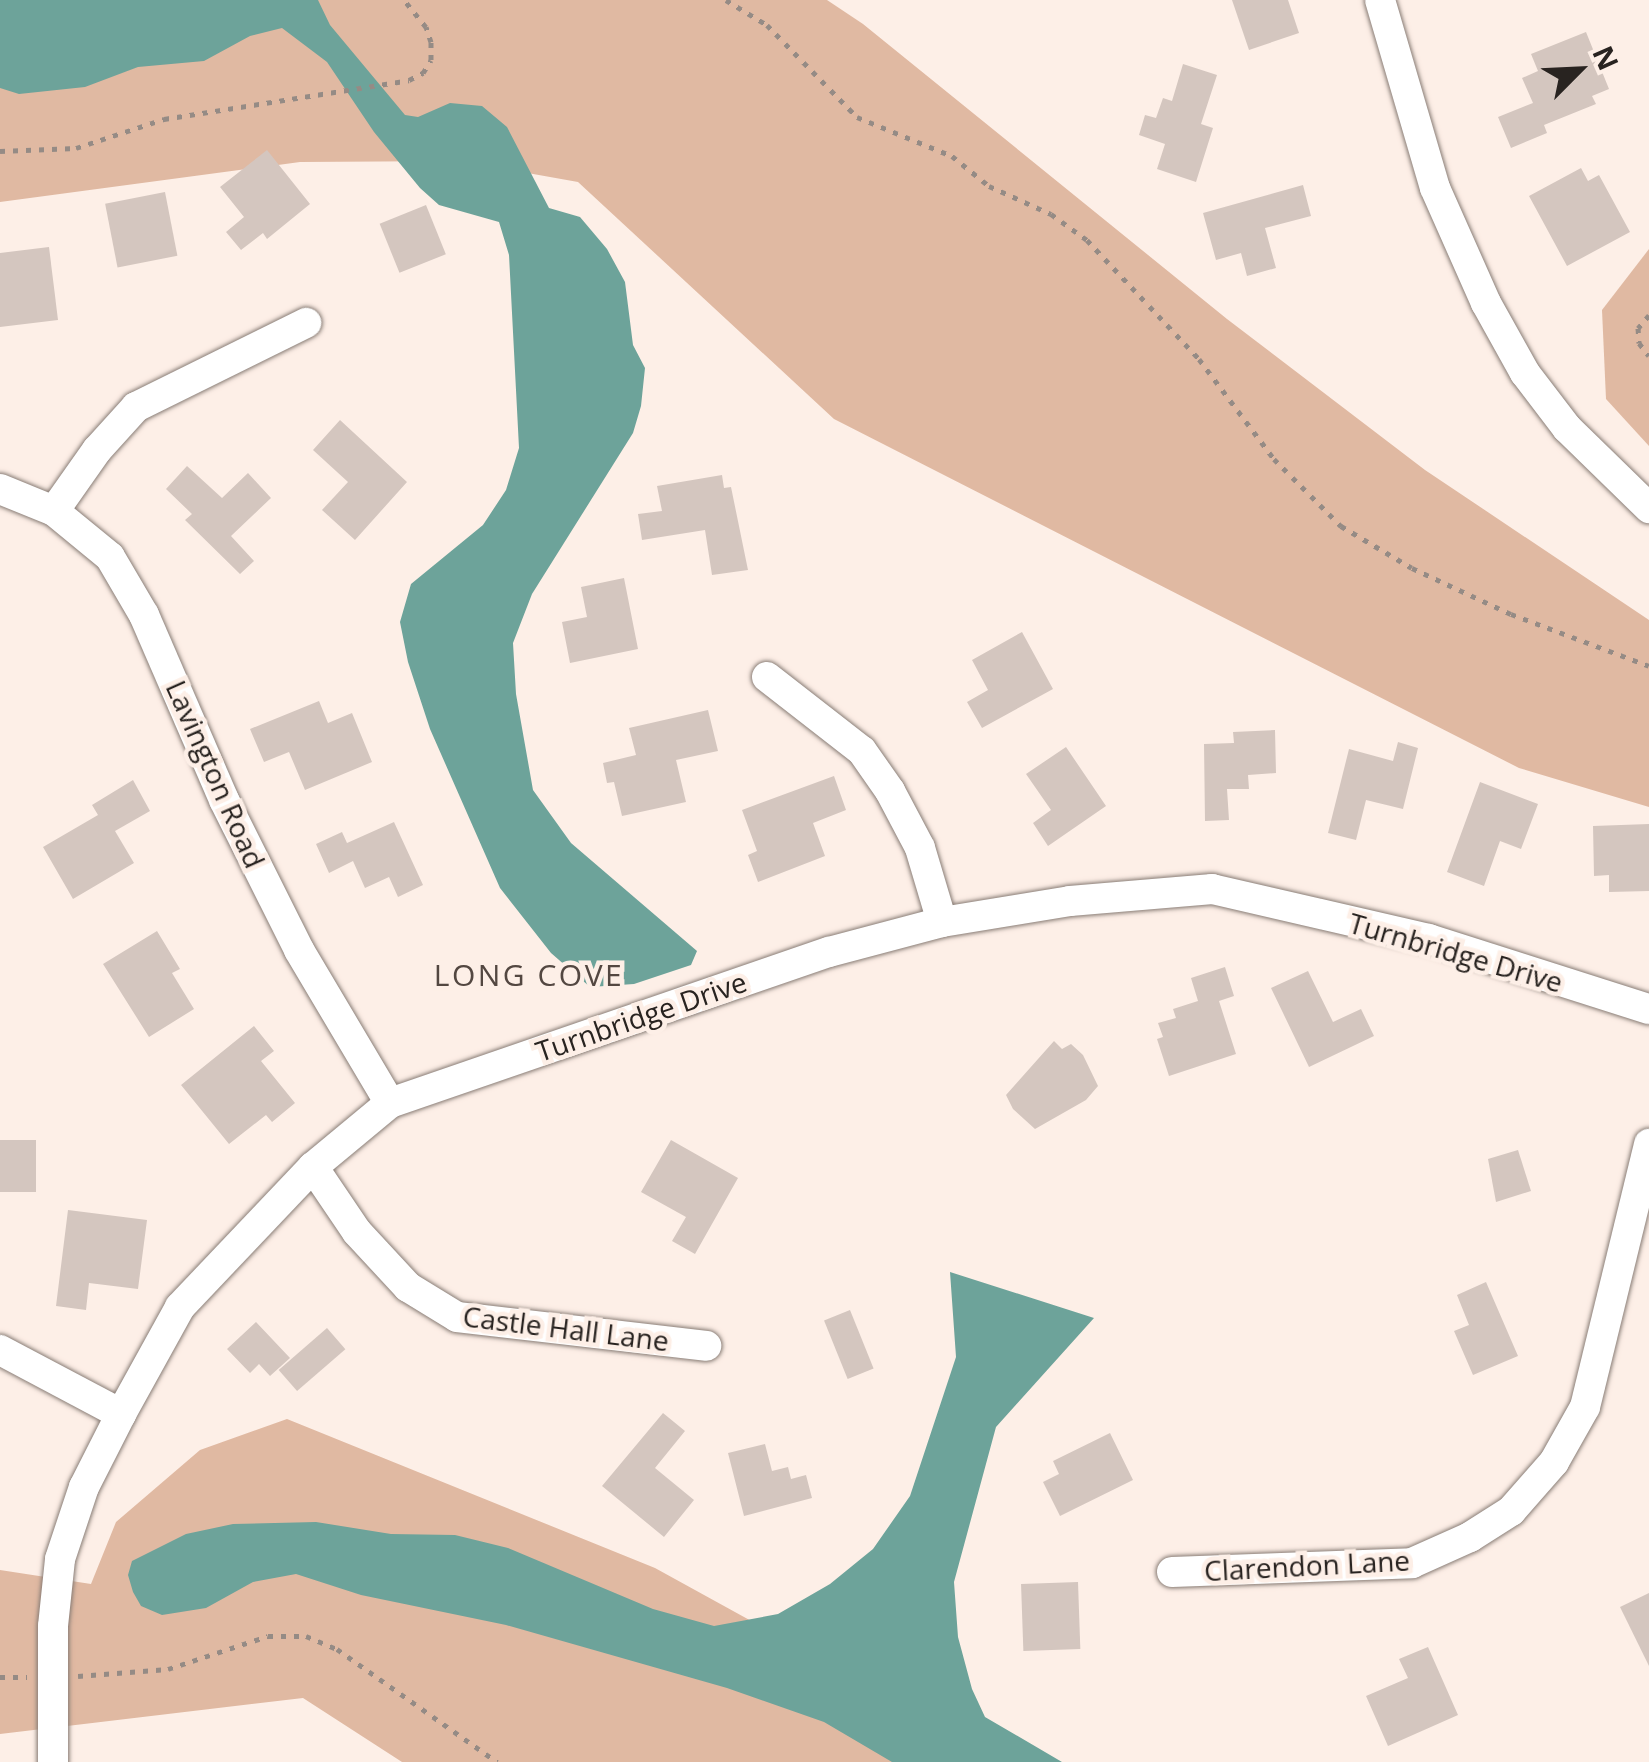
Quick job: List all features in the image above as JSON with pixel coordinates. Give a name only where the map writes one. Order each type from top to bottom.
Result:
[{"type":"street","points":[[1380,0],[1435,188],[1486,303],[1525,373],[1566,428],[1649,508]]},
{"type":"street","points":[[54,511],[97,450],[136,407],[306,323]]},
{"type":"street","name":"Lavington Road","points":[[0,489],[54,511],[110,557],[144,615],[224,800],[291,933],[390,1103]]},
{"type":"street","points":[[767,677],[862,751],[890,791],[920,848],[942,922]]},
{"type":"street","name":"Turnbridge Drive","points":[[52,1762],[60,1560],[84,1487],[121,1414],[180,1307],[313,1166],[390,1103],[829,952],[942,922],[1070,901],[1212,889],[1428,938],[1649,1010]]},
{"type":"street","name":"Clarendon Lane","points":[[1172,1572],[1412,1563],[1470,1537],[1512,1510],[1554,1462],[1585,1406],[1649,1144]]},
{"type":"street","name":"Castle Hall Lane","points":[[313,1166],[357,1232],[408,1287],[456,1317],[706,1346]]},
{"type":"street","points":[[0,1350],[121,1414]]},
{"type":"path","points":[[0,151],[76,148],[164,120],[383,84],[423,73],[430,60],[426,28],[404,0]]},
{"type":"path","points":[[726,0],[767,25],[858,118],[952,156],[989,186],[1051,214],[1088,240],[1199,359],[1274,459],[1341,526],[1412,568],[1511,614],[1649,666]]},
{"type":"path","points":[[1649,314],[1638,328],[1639,342],[1649,356]]},
{"type":"path","points":[[53,1677],[168,1669],[268,1636],[306,1636],[338,1649],[497,1762]]},
{"type":"shaded area","points":[[0,0],[827,0],[863,24],[1227,319],[1425,470],[1649,620],[1649,807],[1519,768],[834,419],[578,182],[461,161],[300,162],[0,202]]},
{"type":"shaded area","points":[[1649,249],[1649,446],[1606,399],[1602,310]]},
{"type":"shaded area","points":[[287,1419],[655,1568],[927,1718],[981,1762],[402,1762],[303,1698],[0,1734],[0,1570],[91,1584],[116,1522],[200,1450]]},
{"type":"water","points":[[0,0],[318,0],[330,25],[405,115],[418,117],[450,103],[482,106],[507,127],[549,208],[580,217],[607,249],[625,282],[633,345],[645,368],[641,406],[633,433],[532,594],[513,643],[516,694],[533,790],[571,843],[697,951],[691,965],[634,984],[590,987],[551,953],[500,888],[430,729],[408,662],[400,622],[411,584],[483,525],[506,490],[519,448],[509,255],[499,222],[439,205],[374,132],[327,62],[282,28],[250,36],[204,61],[138,67],[85,87],[19,94],[0,88]]},
{"type":"water","points":[[950,1272],[1094,1318],[996,1427],[954,1582],[958,1637],[972,1689],[985,1717],[1062,1762],[892,1762],[824,1722],[727,1688],[506,1625],[361,1595],[296,1574],[253,1582],[206,1608],[162,1615],[141,1606],[133,1592],[128,1575],[132,1561],[186,1534],[233,1524],[316,1522],[391,1534],[455,1535],[508,1548],[653,1609],[714,1626],[778,1614],[830,1584],[873,1549],[910,1496],[956,1357]]},
{"type":"building","points":[[1232,0],[1288,0],[1299,33],[1249,50]]},
{"type":"building","points":[[1586,32],[1609,89],[1592,96],[1596,104],[1544,125],[1547,133],[1511,148],[1498,117],[1533,103],[1522,78],[1538,71],[1531,54]]},
{"type":"building","points":[[1183,64],[1217,75],[1201,124],[1213,128],[1196,182],[1157,169],[1165,144],[1139,135],[1145,115],[1156,118],[1163,98],[1172,101]]},
{"type":"building","points":[[267,150],[310,204],[267,239],[263,233],[241,250],[226,232],[244,217],[220,187]]},
{"type":"building","points":[[1581,168],[1588,181],[1599,175],[1630,232],[1567,266],[1529,196]]},
{"type":"building","points":[[1303,185],[1311,216],[1265,228],[1276,268],[1247,276],[1241,253],[1216,260],[1203,213]]},
{"type":"building","points":[[165,192],[177,256],[118,267],[105,204]]},
{"type":"building","points":[[426,205],[446,254],[399,273],[380,224]]},
{"type":"building","points":[[49,247],[58,320],[0,327],[0,253]]},
{"type":"building","points":[[340,420],[407,482],[355,540],[322,510],[348,482],[313,450]]},
{"type":"building","points":[[187,466],[222,498],[248,473],[271,498],[231,536],[254,561],[240,574],[185,520],[192,514],[166,489]]},
{"type":"building","points":[[722,475],[724,488],[731,487],[748,570],[712,575],[705,530],[642,540],[638,514],[662,511],[657,486]]},
{"type":"building","points":[[624,578],[638,649],[570,663],[562,622],[587,617],[581,587]]},
{"type":"building","points":[[1022,632],[1053,689],[982,728],[967,702],[988,690],[972,660]]},
{"type":"building","points":[[319,701],[328,723],[352,713],[372,762],[305,790],[289,752],[264,762],[250,729]]},
{"type":"building","points":[[708,710],[718,751],[676,760],[686,802],[622,816],[614,782],[607,783],[603,763],[636,755],[629,728]]},
{"type":"building","points":[[1275,730],[1276,773],[1248,775],[1249,789],[1227,789],[1229,820],[1205,821],[1204,744],[1234,743],[1233,732]]},
{"type":"building","points":[[1398,742],[1418,748],[1403,809],[1366,800],[1356,840],[1328,833],[1349,749],[1393,761]]},
{"type":"building","points":[[1066,747],[1106,806],[1048,846],[1033,823],[1051,810],[1026,774]]},
{"type":"building","points":[[834,776],[846,810],[813,823],[825,856],[758,882],[748,855],[757,851],[742,810]]},
{"type":"building","points":[[133,780],[150,811],[115,831],[134,863],[73,899],[43,847],[98,815],[92,805]]},
{"type":"building","points":[[1480,782],[1538,804],[1521,849],[1500,841],[1484,886],[1447,872]]},
{"type":"building","points":[[394,822],[423,885],[398,897],[389,877],[365,888],[353,861],[329,873],[316,844],[342,832],[347,843]]},
{"type":"building","points":[[1649,824],[1649,891],[1609,892],[1609,875],[1594,876],[1593,826]]},
{"type":"building","points":[[157,931],[180,969],[172,973],[194,1009],[149,1037],[103,964]]},
{"type":"building","points":[[1225,967],[1234,996],[1219,1001],[1236,1054],[1169,1076],[1157,1039],[1163,1037],[1158,1023],[1176,1018],[1173,1009],[1198,1001],[1191,978]]},
{"type":"building","points":[[1308,971],[1333,1022],[1361,1009],[1374,1036],[1309,1067],[1271,988]]},
{"type":"building","points":[[254,1026],[274,1051],[261,1061],[295,1103],[272,1122],[266,1115],[229,1144],[181,1085]]},
{"type":"building","points":[[1054,1041],[1062,1049],[1071,1044],[1083,1055],[1098,1086],[1086,1100],[1035,1129],[1013,1109],[1006,1095]]},
{"type":"building","points":[[0,1140],[36,1140],[36,1192],[0,1192]]},
{"type":"building","points":[[671,1140],[738,1178],[695,1254],[672,1241],[686,1217],[641,1192]]},
{"type":"building","points":[[1518,1150],[1531,1191],[1496,1202],[1488,1159]]},
{"type":"building","points":[[68,1210],[147,1220],[138,1289],[89,1283],[86,1310],[56,1306]]},
{"type":"building","points":[[1486,1282],[1518,1356],[1473,1375],[1454,1331],[1469,1325],[1457,1295]]},
{"type":"building","points":[[850,1310],[874,1368],[848,1379],[824,1320]]},
{"type":"building","points":[[256,1322],[290,1358],[270,1376],[259,1364],[250,1373],[227,1349]]},
{"type":"building","points":[[327,1328],[345,1349],[297,1391],[279,1370]]},
{"type":"building","points":[[663,1413],[685,1431],[655,1468],[694,1500],[664,1537],[602,1486]]},
{"type":"building","points":[[1110,1433],[1133,1480],[1060,1516],[1043,1482],[1059,1474],[1053,1461]]},
{"type":"building","points":[[765,1444],[772,1471],[788,1467],[791,1479],[806,1475],[812,1498],[744,1516],[728,1453]]},
{"type":"building","points":[[1078,1582],[1080,1649],[1023,1651],[1021,1584]]},
{"type":"building","points":[[1649,1593],[1649,1666],[1620,1607]]},
{"type":"building","points":[[1428,1647],[1458,1715],[1388,1746],[1366,1696],[1408,1678],[1399,1659]]},
{"type":"district","name":"LONG COVE","points":[[529,975]]}]
